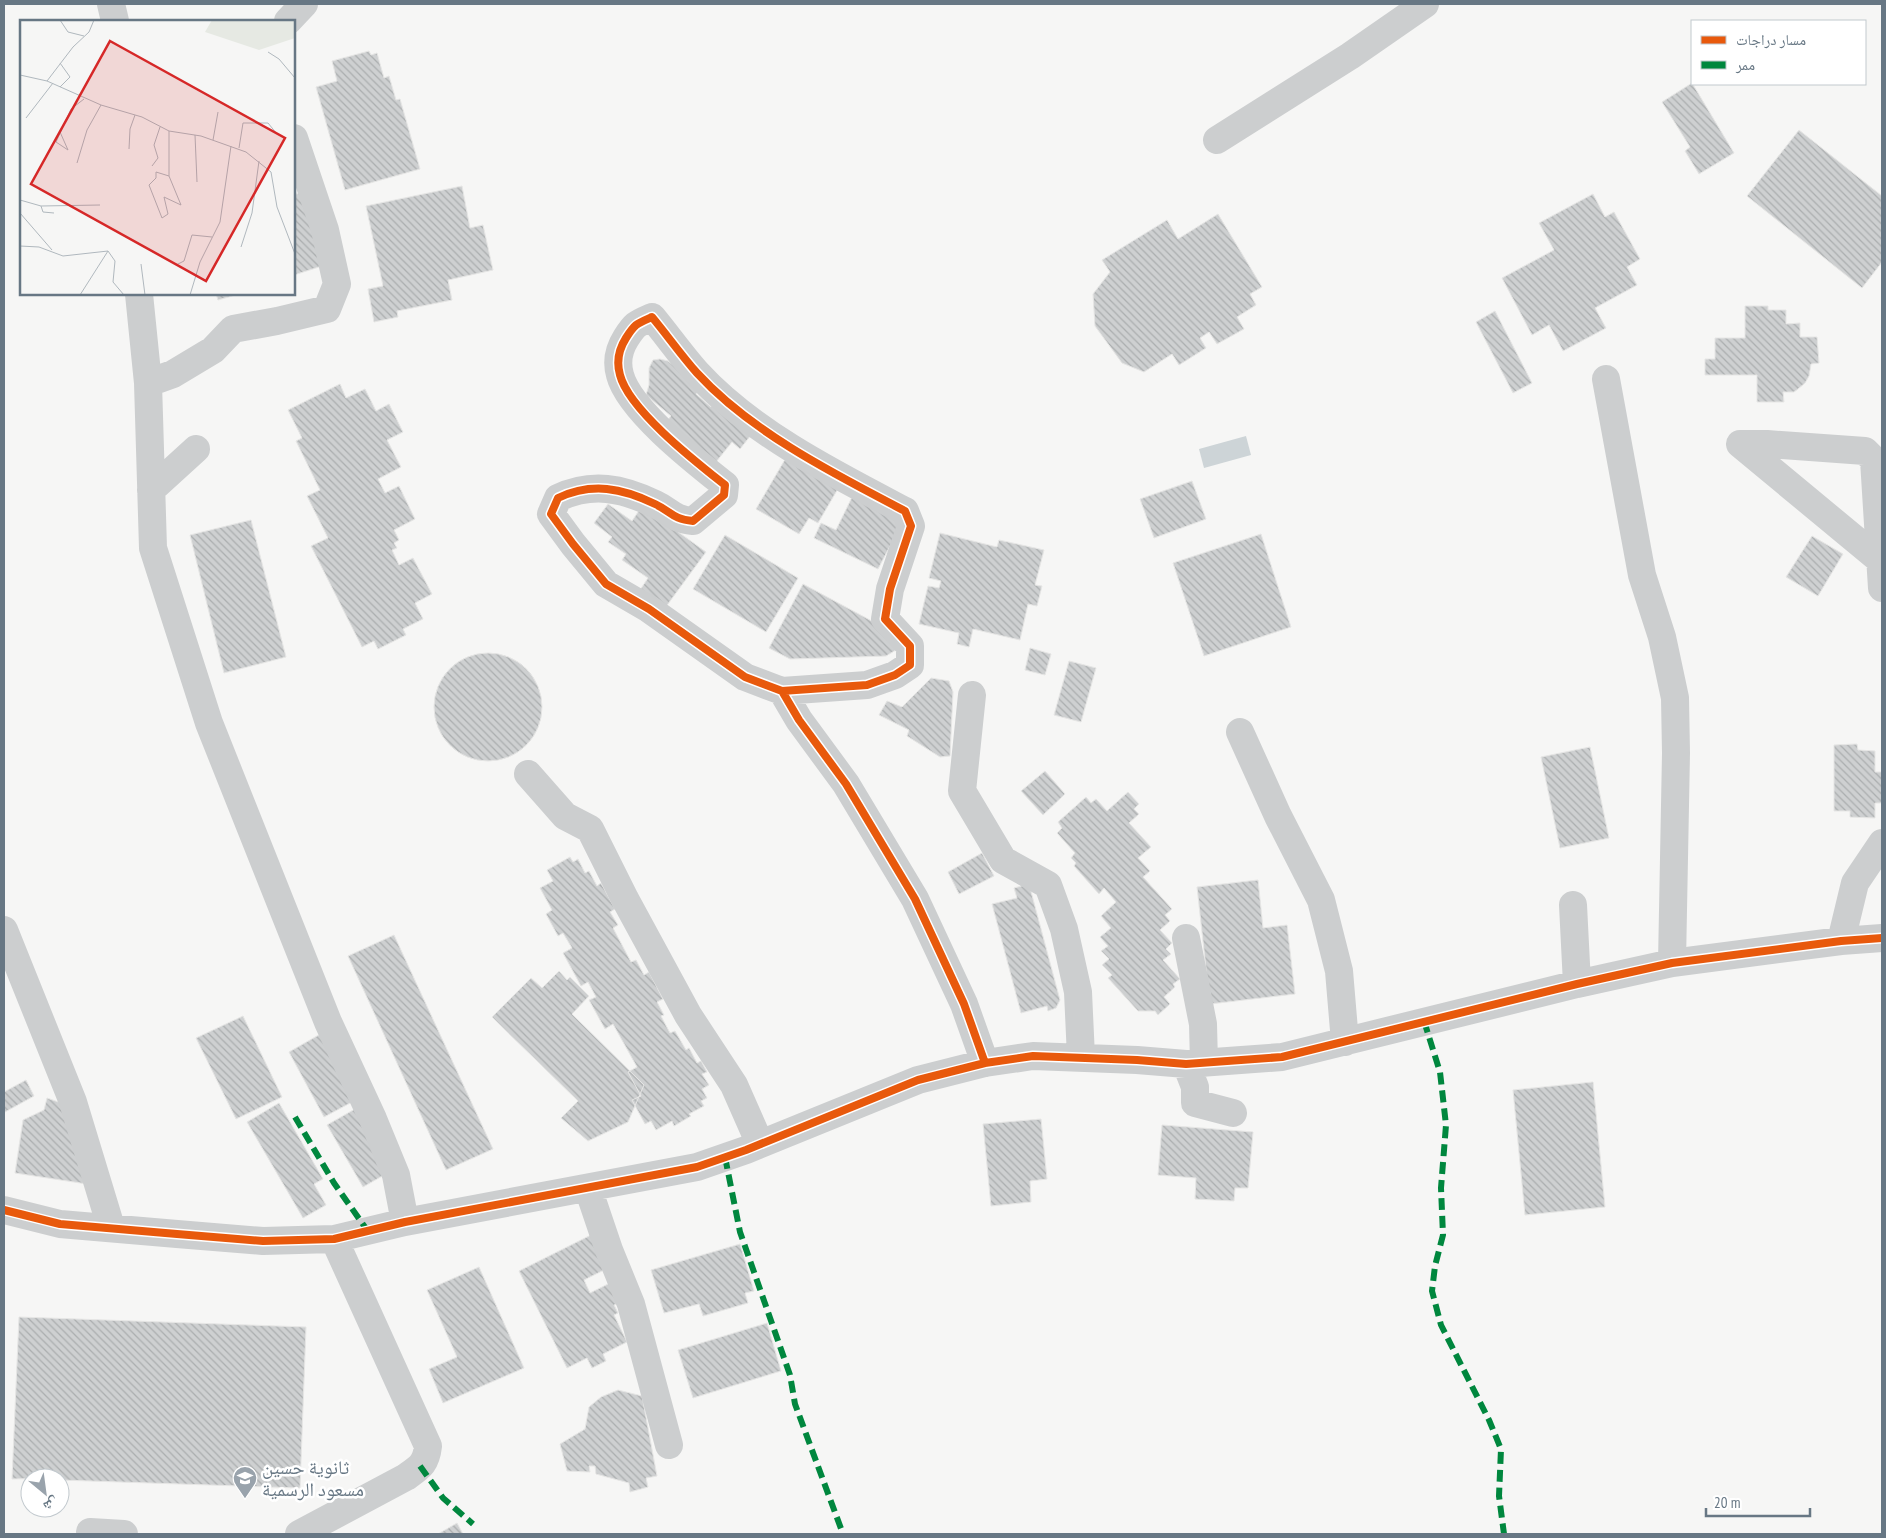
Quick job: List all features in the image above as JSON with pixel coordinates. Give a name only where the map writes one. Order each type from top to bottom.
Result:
[{"type":"street","points":[[111,4],[115,20]]},
{"type":"street","points":[[289,20],[304,4]]},
{"type":"street","points":[[1216,140],[1350,56],[1425,4]]},
{"type":"street","points":[[148,382],[174,374],[212,350],[233,329],[327,309],[337,284],[325,230],[295,141]]},
{"type":"street","points":[[139,295],[148,382],[153,548],[209,723],[328,1022],[373,1119],[396,1175],[405,1222]]},
{"type":"street","points":[[782,691],[867,685],[895,675],[910,665],[910,646],[885,619],[890,589],[911,526],[905,511],[809,459],[734,407],[698,374],[652,317],[635,324],[619,350],[620,375],[631,398],[664,433],[725,485],[724,495],[693,521],[679,520],[657,504],[628,492],[603,488],[575,490],[558,498],[551,514],[606,584],[648,609],[745,678],[782,691],[799,720],[846,784],[915,899],[964,1004],[985,1063]]},
{"type":"street","points":[[1606,379],[1642,575],[1662,637],[1675,698],[1676,753],[1672,963]]},
{"type":"street","points":[[1880,560],[1740,444],[1767,444],[1865,451],[1874,460],[1882,588]]},
{"type":"street","points":[[151,490],[196,448]]},
{"type":"street","points":[[972,695],[962,791],[1003,860],[1048,885],[1064,929],[1078,992],[1081,1057]]},
{"type":"street","points":[[1240,732],[1278,816],[1322,900],[1339,972],[1345,1042]]},
{"type":"street","points":[[528,774],[566,816],[590,829],[625,899],[688,1015],[734,1085],[760,1144]]},
{"type":"street","points":[[1841,941],[1855,883],[1882,843]]},
{"type":"street","points":[[1573,905],[1577,984]]},
{"type":"street","points":[[4,930],[73,1102],[111,1227]]},
{"type":"street","points":[[1186,938],[1203,1024],[1195,1063],[1195,1103],[1233,1113]]},
{"type":"street","points":[[4,1210],[60,1224],[263,1241],[334,1239],[405,1222],[697,1167],[760,1144],[918,1080],[985,1063],[1033,1056],[1195,1063],[1282,1057],[1577,984],[1672,963],[1841,941],[1882,938]]},
{"type":"street","points":[[588,1188],[609,1250],[631,1304],[669,1445]]},
{"type":"street","points":[[299,1534],[406,1477],[427,1458],[428,1446],[334,1239]]},
{"type":"street","points":[[90,1532],[124,1534]]},
{"type":"shaded area","points":[[1246,436],[1251,455],[1204,468],[1199,449]]},
{"type":"building","points":[[369,51],[371,55],[377,53],[384,78],[389,76],[396,100],[400,99],[420,169],[345,190],[316,87],[337,81],[332,61]]},
{"type":"building","points":[[1691,84],[1693,85],[1734,153],[1699,174],[1685,151],[1690,147],[1662,102]]},
{"type":"building","points":[[1799,130],[1882,196],[1882,262],[1862,288],[1747,196]]},
{"type":"building","points":[[462,186],[470,228],[483,225],[493,270],[448,280],[452,300],[397,311],[398,317],[374,322],[368,289],[383,286],[366,206]]},
{"type":"building","points":[[295,190],[296,194],[301,193],[322,266],[295,275]]},
{"type":"building","points":[[1593,194],[1605,217],[1614,212],[1640,259],[1627,267],[1637,285],[1595,308],[1606,328],[1563,351],[1549,325],[1532,335],[1502,278],[1554,250],[1539,223]]},
{"type":"building","points":[[1218,214],[1262,287],[1250,294],[1256,305],[1237,317],[1244,329],[1217,344],[1209,332],[1200,338],[1206,348],[1179,365],[1172,354],[1144,372],[1122,363],[1095,326],[1093,294],[1110,272],[1102,260],[1167,220],[1178,239]]},
{"type":"building","points":[[216,295],[236,295],[218,300]]},
{"type":"building","points":[[1745,306],[1768,306],[1768,310],[1786,310],[1786,324],[1800,323],[1800,337],[1817,337],[1819,363],[1811,364],[1809,376],[1798,389],[1794,392],[1783,392],[1784,402],[1757,402],[1757,375],[1705,375],[1705,359],[1715,359],[1715,338],[1745,338]]},
{"type":"building","points":[[1495,311],[1532,383],[1513,393],[1476,322]]},
{"type":"building","points":[[653,360],[668,361],[701,388],[696,394],[711,407],[712,405],[751,435],[740,449],[732,442],[716,462],[666,422],[671,416],[646,395],[649,385],[649,368]]},
{"type":"building","points":[[340,384],[346,398],[365,389],[376,411],[389,404],[403,432],[387,440],[401,467],[378,479],[385,493],[399,486],[415,519],[394,530],[399,540],[394,543],[397,548],[392,550],[399,565],[413,558],[432,594],[415,603],[423,619],[403,629],[406,635],[378,649],[374,641],[362,647],[311,546],[328,538],[307,496],[320,490],[296,441],[302,438],[288,410]]},
{"type":"building","points":[[787,456],[839,487],[818,523],[809,518],[799,534],[756,509]]},
{"type":"building","points":[[1192,481],[1206,519],[1154,538],[1140,499]]},
{"type":"building","points":[[855,491],[905,526],[890,546],[878,569],[814,538],[821,523],[836,530]]},
{"type":"building","points":[[608,504],[632,521],[642,506],[706,552],[665,608],[640,590],[648,578],[622,560],[626,554],[608,542],[612,537],[594,523]]},
{"type":"building","points":[[251,520],[286,657],[224,673],[190,535]]},
{"type":"building","points":[[940,533],[997,547],[999,540],[1044,550],[1035,585],[1042,586],[1037,606],[1028,604],[1020,640],[973,629],[969,647],[957,644],[959,633],[919,624],[928,586],[939,588],[941,581],[929,578]]},
{"type":"building","points":[[1261,534],[1291,627],[1204,656],[1173,563]]},
{"type":"building","points":[[725,535],[798,578],[766,632],[693,589]]},
{"type":"building","points":[[1812,536],[1843,554],[1818,596],[1786,577]]},
{"type":"building","points":[[803,584],[894,633],[896,650],[886,656],[790,659],[769,648]]},
{"type":"building","points":[[1030,648],[1051,654],[1045,675],[1025,670]]},
{"type":"building","points":[[488,653],[518,662],[526,669],[533,677],[542,707],[533,737],[526,745],[518,752],[488,761],[458,752],[450,745],[443,737],[434,707],[443,677],[450,669],[458,662]]},
{"type":"building","points":[[1069,661],[1096,668],[1081,722],[1054,715]]},
{"type":"building","points":[[931,678],[949,681],[953,692],[950,756],[940,757],[907,736],[909,730],[879,715],[887,701],[902,707]]},
{"type":"building","points":[[1857,744],[1858,750],[1875,751],[1875,772],[1882,772],[1882,803],[1875,803],[1875,818],[1850,817],[1850,811],[1834,811],[1834,745]]},
{"type":"building","points":[[1590,747],[1609,838],[1560,848],[1541,757]]},
{"type":"building","points":[[1045,771],[1065,794],[1043,815],[1021,791]]},
{"type":"building","points":[[1128,792],[1139,804],[1134,809],[1139,814],[1129,823],[1151,847],[1138,858],[1150,871],[1143,877],[1172,909],[1165,915],[1170,921],[1160,930],[1172,943],[1166,949],[1171,954],[1163,960],[1180,979],[1173,984],[1175,987],[1164,997],[1170,1004],[1158,1015],[1155,1011],[1138,1011],[1108,978],[1112,975],[1102,965],[1109,959],[1101,951],[1108,946],[1100,937],[1111,928],[1101,916],[1116,902],[1104,888],[1099,894],[1074,866],[1076,863],[1071,858],[1075,853],[1057,833],[1062,828],[1058,822],[1086,797],[1091,803],[1096,799],[1107,811]]},
{"type":"building","points":[[982,853],[994,876],[959,894],[948,872]]},
{"type":"building","points":[[570,857],[573,862],[578,859],[585,873],[589,871],[597,886],[601,883],[615,909],[610,912],[618,925],[613,928],[631,962],[636,960],[644,975],[649,972],[663,999],[657,1002],[664,1015],[661,1016],[670,1033],[675,1031],[686,1050],[689,1048],[697,1063],[701,1061],[707,1072],[702,1074],[709,1085],[702,1089],[707,1098],[701,1101],[704,1106],[689,1114],[691,1116],[674,1126],[672,1121],[656,1130],[651,1121],[645,1124],[632,1100],[641,1096],[628,1072],[637,1067],[613,1024],[605,1029],[589,1000],[596,997],[588,982],[581,986],[563,953],[572,948],[563,933],[558,936],[546,914],[552,910],[540,888],[553,881],[547,870]]},
{"type":"building","points":[[1258,880],[1263,928],[1287,925],[1295,994],[1210,1004],[1197,887]]},
{"type":"building","points":[[1029,884],[1060,1000],[1056,1008],[1048,1011],[1047,1006],[1021,1013],[992,904],[1017,898],[1014,888]]},
{"type":"building","points":[[394,935],[493,1149],[446,1170],[348,956]]},
{"type":"building","points":[[559,971],[567,980],[570,977],[589,996],[572,1014],[644,1085],[628,1122],[588,1141],[561,1118],[578,1101],[492,1017],[531,978],[542,988]]},
{"type":"building","points":[[243,1016],[282,1097],[236,1119],[196,1038]]},
{"type":"building","points":[[324,1032],[354,1101],[324,1117],[289,1052]]},
{"type":"building","points":[[26,1080],[34,1096],[5,1112],[4,1092]]},
{"type":"building","points":[[1593,1082],[1605,1207],[1525,1215],[1513,1090]]},
{"type":"building","points":[[47,1098],[64,1104],[87,1184],[15,1173],[23,1120],[44,1110]]},
{"type":"building","points":[[279,1103],[323,1179],[314,1184],[326,1205],[303,1218],[247,1122]]},
{"type":"building","points":[[362,1105],[391,1171],[363,1187],[327,1125]]},
{"type":"building","points":[[1041,1119],[1047,1179],[1030,1181],[1031,1202],[991,1206],[983,1124]]},
{"type":"building","points":[[1162,1125],[1253,1132],[1248,1188],[1235,1188],[1234,1201],[1195,1199],[1196,1178],[1158,1175]]},
{"type":"building","points":[[593,1234],[610,1267],[584,1280],[590,1293],[614,1281],[623,1301],[614,1305],[618,1313],[614,1315],[627,1342],[603,1354],[606,1361],[592,1368],[587,1358],[567,1368],[519,1271]]},
{"type":"building","points":[[740,1244],[754,1291],[745,1293],[748,1303],[703,1316],[699,1304],[664,1313],[651,1270]]},
{"type":"building","points":[[479,1267],[524,1368],[443,1403],[429,1369],[457,1357],[427,1290]]},
{"type":"building","points":[[19,1317],[306,1327],[300,1488],[70,1480],[70,1468],[20,1468],[20,1479],[12,1479]]},
{"type":"building","points":[[767,1323],[781,1371],[693,1398],[678,1350]]},
{"type":"building","points":[[618,1390],[642,1396],[657,1476],[646,1478],[648,1487],[630,1492],[629,1483],[596,1474],[595,1466],[589,1466],[590,1472],[567,1471],[560,1444],[585,1429],[589,1407],[601,1397]]},
{"type":"building","points":[[457,1523],[463,1534],[438,1534]]},
{"type":"marked path","points":[[1424,1021],[1440,1072],[1446,1125],[1441,1188],[1443,1235],[1435,1266],[1432,1291],[1441,1325],[1489,1420],[1501,1449],[1499,1496],[1504,1534]]},
{"type":"marked path","points":[[295,1117],[334,1183],[367,1230]]},
{"type":"marked path","points":[[725,1157],[740,1232],[790,1375],[795,1404],[843,1534]]},
{"type":"marked path","points":[[420,1466],[443,1498],[473,1524]]},
{"type":"cycle path","points":[[782,691],[867,685],[895,675],[910,665],[910,646],[885,619],[890,589],[911,526],[905,511],[822,467],[742,414],[697,373],[652,317],[636,325],[624,342],[618,360],[620,375],[626,389],[636,404],[650,419],[681,449],[725,485],[724,495],[693,521],[676,517],[643,498],[607,489],[583,490],[558,498],[551,514],[606,584],[649,609],[745,677],[782,691],[799,720],[846,784],[915,899],[964,1004],[985,1063]]},
{"type":"cycle path","points":[[4,1210],[60,1224],[263,1241],[334,1239],[405,1222],[697,1167],[746,1150],[918,1080],[985,1063],[1033,1056],[1186,1064],[1282,1057],[1577,984],[1672,963],[1841,941],[1882,938]]},
{"type":"place","name":"ثانوية حسين مسعود الرسمية","points":[[245,1499]]}]
